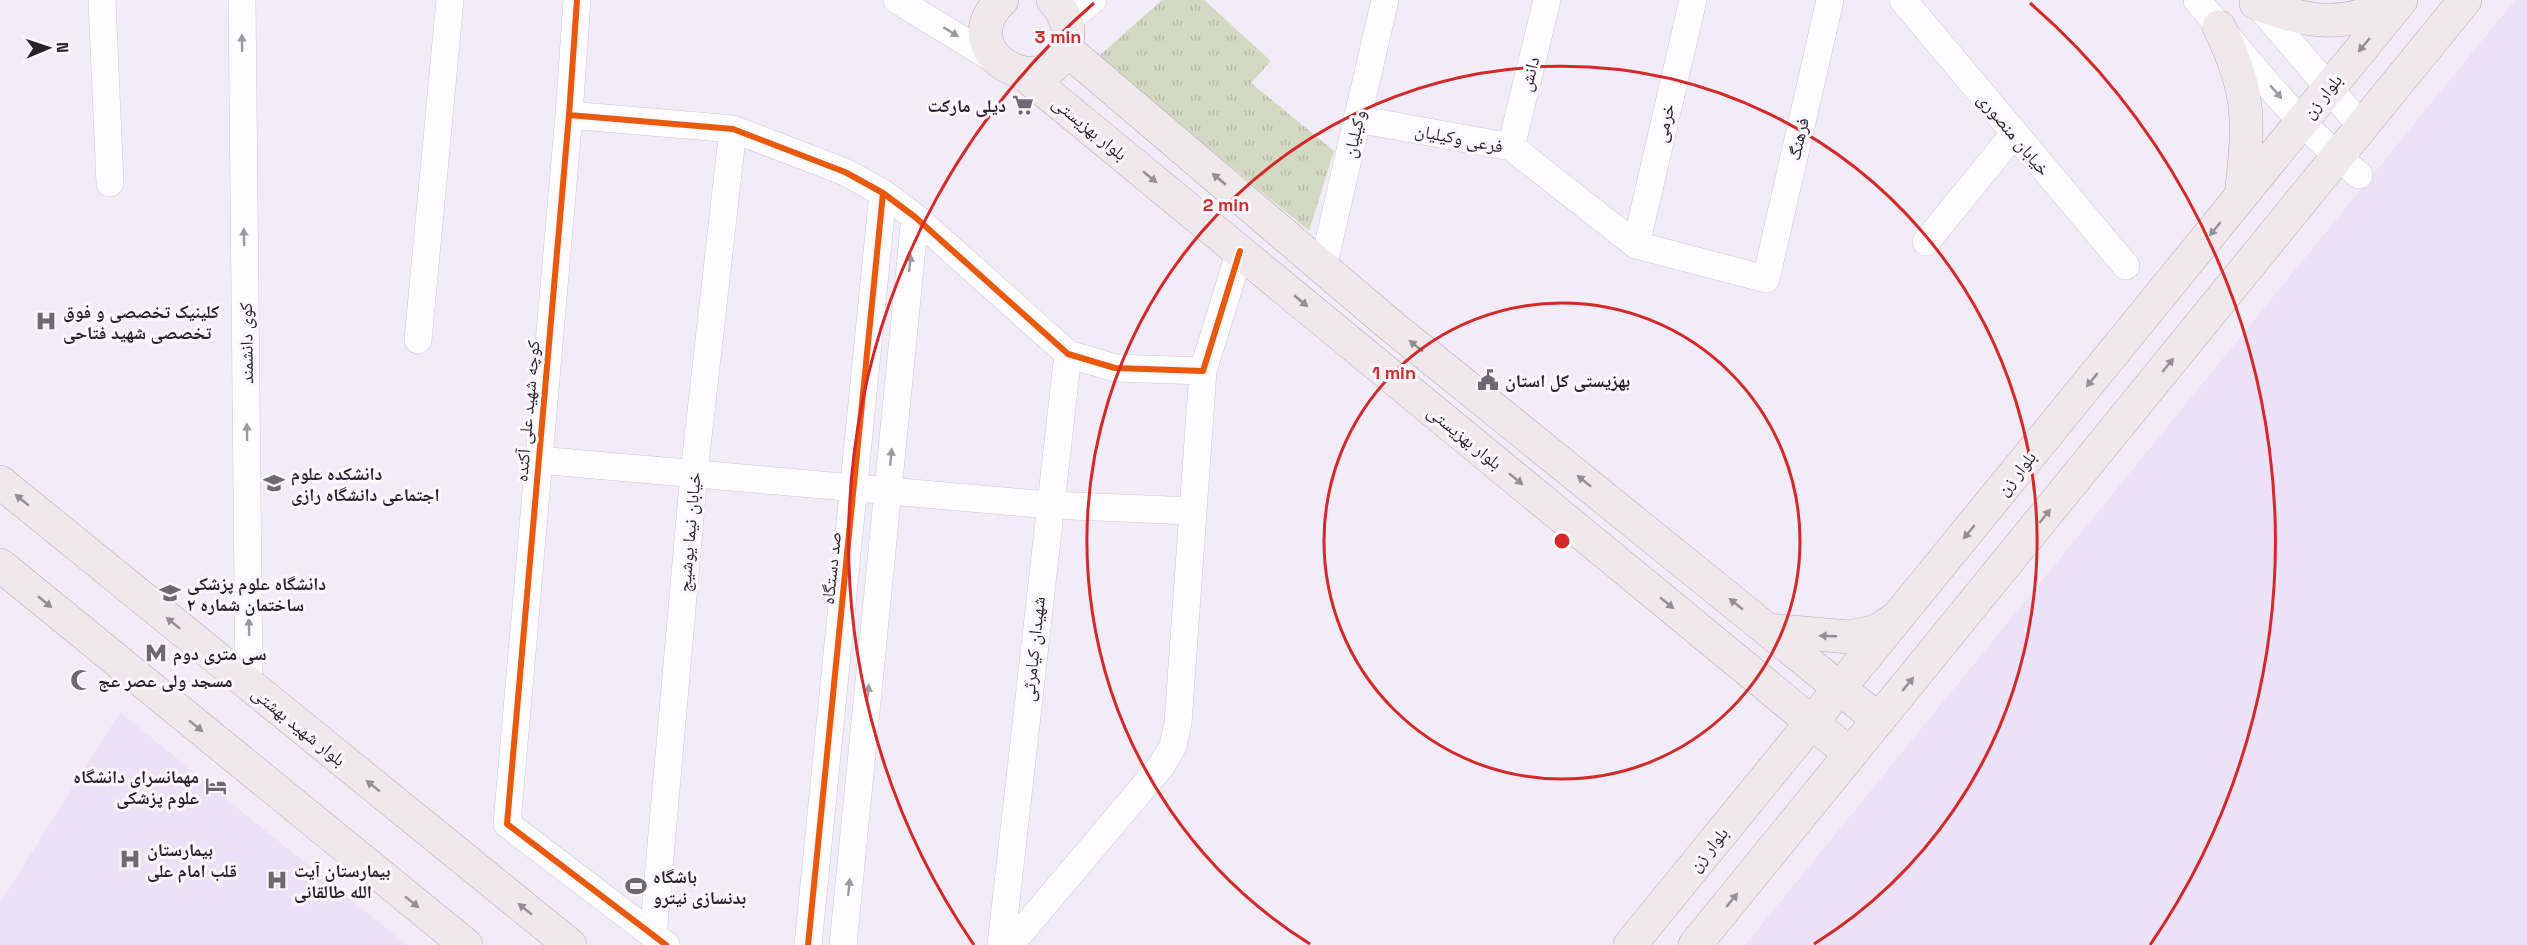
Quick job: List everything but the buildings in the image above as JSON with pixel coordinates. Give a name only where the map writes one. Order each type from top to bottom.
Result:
[{"type":"main road","points":[[1002,0],[989,17],[986,30],[992,54],[1012,68],[1037,73],[1049,68],[1059,59],[1058,14]]},
{"type":"main road","points":[[2255,1],[2300,18],[2330,21],[2348,20],[2368,15],[2397,0]]},
{"type":"main road","name":"بلوار زن","points":[[1630,945],[2402,0]]},
{"type":"main road","points":[[1695,945],[1850,754],[2348,166],[2362,127],[2466,0]]},
{"type":"main road","points":[[1058,14],[1323,267],[1389,324],[1879,720]]},
{"type":"main road","points":[[2219,27],[2241,75],[2246,99],[2248,126],[2241,196]]},
{"type":"main road","name":"بلوار بهزیستی","points":[[1012,68],[1240,251],[1850,754]]},
{"type":"main road","points":[[1362,351],[1389,324]]},
{"type":"main road","name":"بلوار شهید بهشتی","points":[[0,482],[569,944]]},
{"type":"main road","points":[[0,565],[466,945]]},
{"type":"main road","points":[[1769,630],[1849,637],[1877,631],[1902,614]]},
{"type":"street","points":[[102,0],[110,183]]},
{"type":"street","name":"کوی دانشمند","points":[[242,0],[249,686]]},
{"type":"street","points":[[418,340],[450,0]]},
{"type":"street","name":"کوچه شهید علی آکنده","points":[[577,0],[507,824],[659,940]]},
{"type":"street","points":[[900,1],[929,0]]},
{"type":"street","points":[[1058,14],[1093,0]]},
{"type":"street","name":"وکیلیان","points":[[1323,267],[1385,0]]},
{"type":"street","name":"دانش","points":[[1511,147],[1547,0]]},
{"type":"street","name":"خرمی","points":[[1636,245],[1693,0]]},
{"type":"street","name":"فرهنگ","points":[[1636,245],[1766,279],[1830,0]]},
{"type":"street","name":"خیابان منصوری","points":[[1903,0],[2126,266]]},
{"type":"street","points":[[2197,0],[2302,121],[2348,166]]},
{"type":"street","points":[[900,1],[1012,68]]},
{"type":"street","points":[[2255,1],[2327,89],[2362,127]]},
{"type":"street","points":[[569,115],[733,129],[845,172],[883,193],[915,217],[1068,354],[1115,368],[1203,370]]},
{"type":"street","name":"فرعی وکیلیان","points":[[1357,118],[1511,147],[1636,245]]},
{"type":"street","name":"خیابان نیما یوشیج","points":[[659,940],[694,473],[733,129]]},
{"type":"street","points":[[1926,243],[2014,134]]},
{"type":"street","name":"صد دستگاه","points":[[808,945],[883,193]]},
{"type":"street","points":[[843,945],[915,217]]},
{"type":"street","points":[[1010,945],[1162,765],[1173,746],[1178,723],[1203,370],[1240,251]]},
{"type":"street","name":"شهیدان کیامرثی","points":[[1002,945],[1049,505],[1068,354]]},
{"type":"street","points":[[538,460],[1049,505],[1193,511]]},
{"type":"shaded area","points":[[2515,0],[2527,0],[2527,945],[1745,945]]},
{"type":"shaded area","name":"بیمارستان قلب امام علی","points":[[120,712],[407,945],[0,945],[0,903]]},
{"type":"green space","points":[[1162,0],[1204,0],[1271,61],[1251,83],[1334,151],[1309,231],[1098,57]]},
{"type":"cycle path","points":[[577,0],[507,824],[666,945]]},
{"type":"cycle path","points":[[569,115],[733,129],[845,172],[883,193],[915,217],[1068,354],[1115,368],[1203,371],[1240,251]]},
{"type":"cycle path","points":[[808,945],[883,193]]},
{"type":"place","name":"دیلی مارکت","points":[[1023,105]]},
{"type":"place","name":"کلینیک تخصصی و فوق تخصصی شهید فتاحی","points":[[46,321]]},
{"type":"place","name":"بهزیستی کل استان","points":[[1488,380]]},
{"type":"place","name":"دانشکده علوم اجتماعی دانشگاه رازی","points":[[274,483]]},
{"type":"place","name":"دانشگاه علوم پزشکی ساختمان شماره ۲","points":[[170,593]]},
{"type":"place","name":"سی متری دوم","points":[[156,653]]},
{"type":"place","name":"مسجد ولی عصر عج","points":[[81,680]]},
{"type":"place","name":"مهمانسرای دانشگاه علوم پزشکی","points":[[216,786]]},
{"type":"place","name":"بیمارستان قلب امام علی","points":[[130,859]]},
{"type":"place","name":"بیمارستان آیت الله طالقانی","points":[[277,880]]},
{"type":"place","name":"باشگاه بدنسازی نیترو","points":[[636,886]]}]
